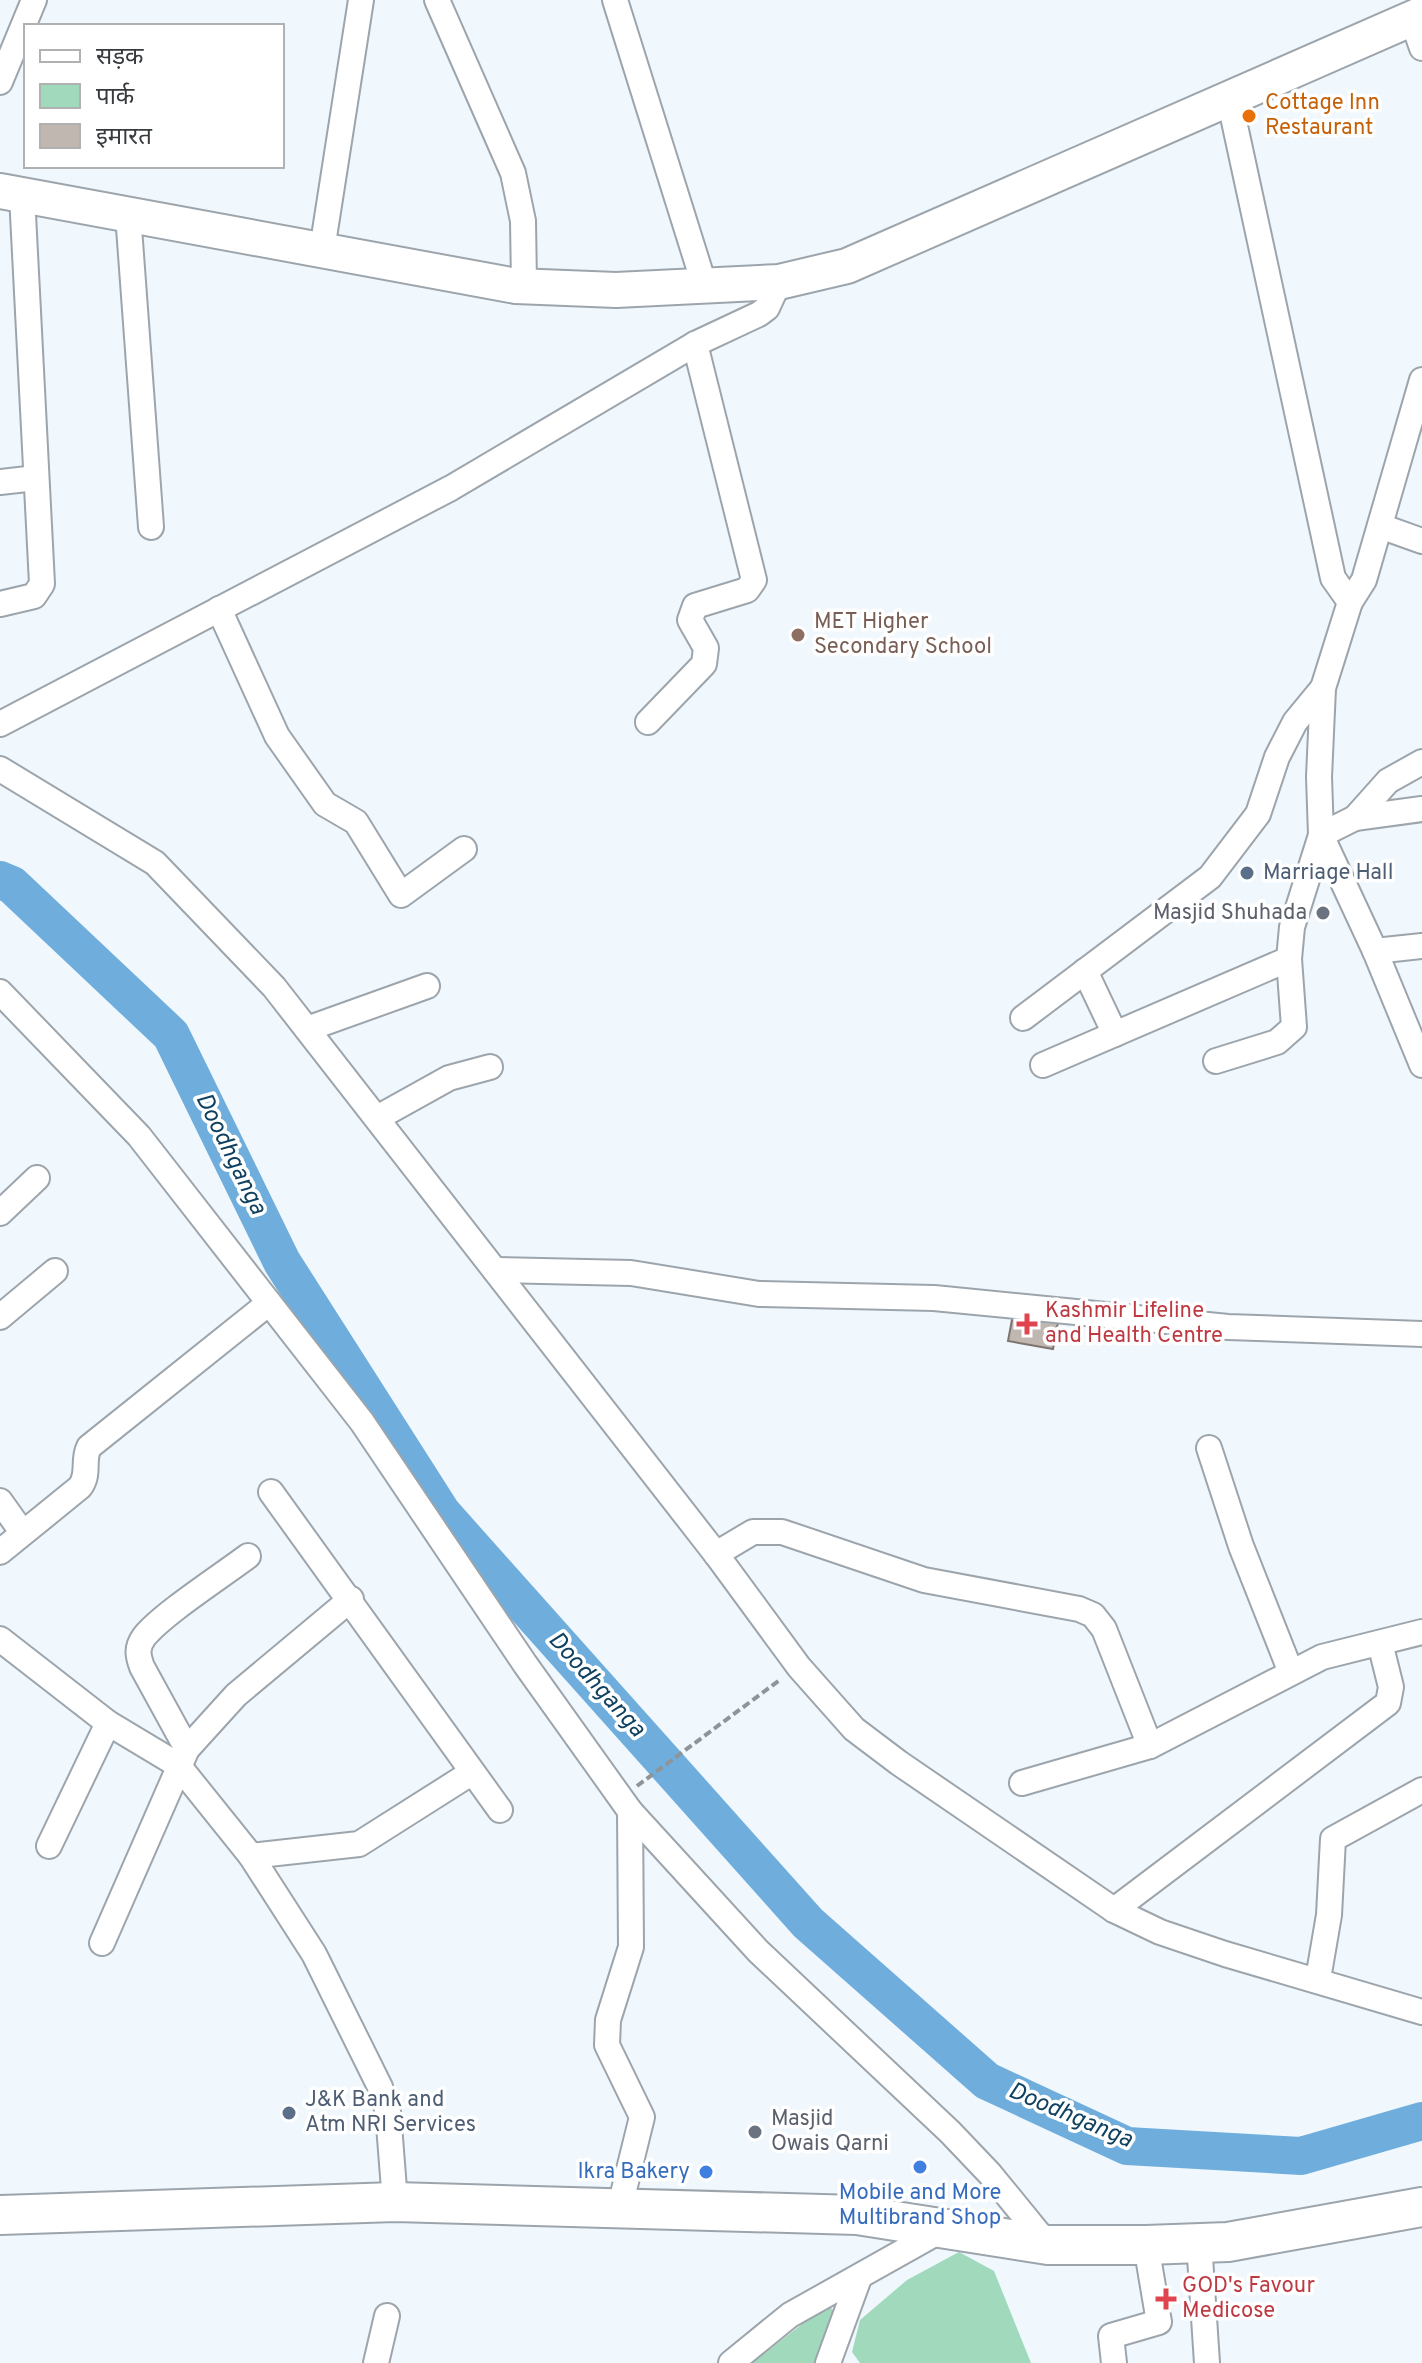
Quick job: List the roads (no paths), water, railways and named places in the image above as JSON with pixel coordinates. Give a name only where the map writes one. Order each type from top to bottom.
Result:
[{"type":"main road","points":[[11,193],[524,284],[616,290],[779,282],[847,266],[1229,98],[1419,27]]},
{"type":"main road","points":[[0,2215],[395,2202],[857,2215],[1048,2245],[1146,2245],[1228,2242],[1422,2207]]},
{"type":"street","points":[[24,24],[34,0]]},
{"type":"street","points":[[322,250],[361,0]]},
{"type":"street","points":[[437,0],[513,173],[523,221],[524,284]]},
{"type":"street","points":[[615,0],[704,284]]},
{"type":"street","points":[[0,82],[24,24]]},
{"type":"street","points":[[1229,98],[1333,578],[1350,602]]},
{"type":"street","points":[[0,604],[34,596],[42,584],[11,193]]},
{"type":"street","points":[[128,214],[151,527]]},
{"type":"street","points":[[0,724],[451,488],[695,344],[767,308],[779,282]]},
{"type":"street","points":[[648,722],[704,664],[706,648],[690,620],[695,606],[747,590],[754,580],[695,344]]},
{"type":"street","points":[[1216,1061],[1277,1042],[1294,1027],[1289,959],[1292,927],[1321,835],[1319,777],[1323,688],[1350,602],[1364,580],[1422,380]]},
{"type":"street","points":[[0,482],[36,478]]},
{"type":"street","points":[[1380,526],[1422,541]]},
{"type":"street","points":[[219,609],[277,736],[325,804],[356,822],[401,895],[464,849]]},
{"type":"street","points":[[1023,1018],[1210,877],[1258,814],[1277,757],[1295,722],[1323,688]]},
{"type":"street","points":[[1355,818],[1388,781],[1422,762]]},
{"type":"street","points":[[0,769],[155,863],[274,987],[716,1554],[799,1667],[854,1729],[1114,1910],[1160,1932],[1422,2012]]},
{"type":"street","points":[[1321,835],[1355,818],[1422,809]]},
{"type":"street","points":[[1321,835],[1375,951],[1422,1065]]},
{"type":"street","points":[[1375,951],[1422,946]]},
{"type":"street","points":[[1043,1065],[1289,959]]},
{"type":"street","points":[[1085,971],[1115,1034]]},
{"type":"street","points":[[307,1029],[427,986]]},
{"type":"street","points":[[0,992],[139,1136],[362,1422],[525,1664],[630,1811],[758,1951],[950,2132],[990,2174],[1048,2245]]},
{"type":"street","points":[[377,1118],[449,1078],[490,1067]]},
{"type":"street","points":[[0,1213],[37,1178]]},
{"type":"street","points":[[495,1270],[631,1273],[745,1293],[934,1298],[1228,1327],[1422,1334]]},
{"type":"street","points":[[0,1317],[55,1271]]},
{"type":"street","points":[[0,1552],[85,1481],[89,1447],[269,1303]]},
{"type":"street","points":[[1209,1448],[1241,1546],[1290,1670]]},
{"type":"street","points":[[271,1492],[500,1810]]},
{"type":"street","points":[[0,1501],[22,1532]]},
{"type":"street","points":[[716,1554],[753,1532],[782,1532],[924,1580],[1079,1609],[1093,1615],[1104,1629],[1150,1746]]},
{"type":"street","points":[[248,1556],[154,1628],[139,1646],[138,1654],[183,1757],[314,1954],[380,2087],[388,2112],[395,2202]]},
{"type":"street","points":[[102,1943],[183,1757],[236,1695],[351,1599]]},
{"type":"street","points":[[1022,1783],[1150,1746],[1290,1670],[1322,1657],[1422,1632]]},
{"type":"street","points":[[0,1639],[108,1723],[183,1757]]},
{"type":"street","points":[[1114,1910],[1388,1703],[1391,1687],[1380,1643]]},
{"type":"street","points":[[49,1846],[108,1723]]},
{"type":"street","points":[[251,1856],[359,1844],[471,1773]]},
{"type":"street","points":[[1318,1979],[1329,1915],[1333,1839],[1422,1790]]},
{"type":"street","points":[[619,2210],[642,2117],[607,2045],[608,2020],[631,1947],[630,1811]]},
{"type":"street","points":[[731,2363],[790,2315],[945,2228]]},
{"type":"street","points":[[1199,2242],[1207,2363]]},
{"type":"street","points":[[1114,2363],[1111,2336],[1159,2322],[1146,2245]]},
{"type":"street","points":[[828,2363],[859,2278]]},
{"type":"street","points":[[376,2363],[387,2316]]},
{"type":"waterway","name":"Doodhganga","points":[[0,880],[12,885],[171,1035],[282,1262],[442,1513],[808,1923],[987,2081],[1127,2146],[1301,2156],[1422,2121]]},
{"type":"place","name":"Cottage Inn Restaurant","points":[[1249,116]]},
{"type":"place","name":"MET Higher Secondary School","points":[[798,635]]},
{"type":"place","name":"Marriage Hall","points":[[1247,873]]},
{"type":"place","name":"Masjid Shuhada","points":[[1323,913]]},
{"type":"place","name":"Kashmir Lifeline and Health Centre","points":[[1027,1324]]},
{"type":"place","name":"J&K Bank and Atm NRI Services","points":[[289,2113]]},
{"type":"place","name":"Masjid Owais Qarni","points":[[755,2132]]},
{"type":"place","name":"Mobile and More Multibrand Shop","points":[[920,2167]]},
{"type":"place","name":"Ikra Bakery","points":[[706,2172]]},
{"type":"place","name":"GOD's Favour Medicose","points":[[1166,2299]]}]
